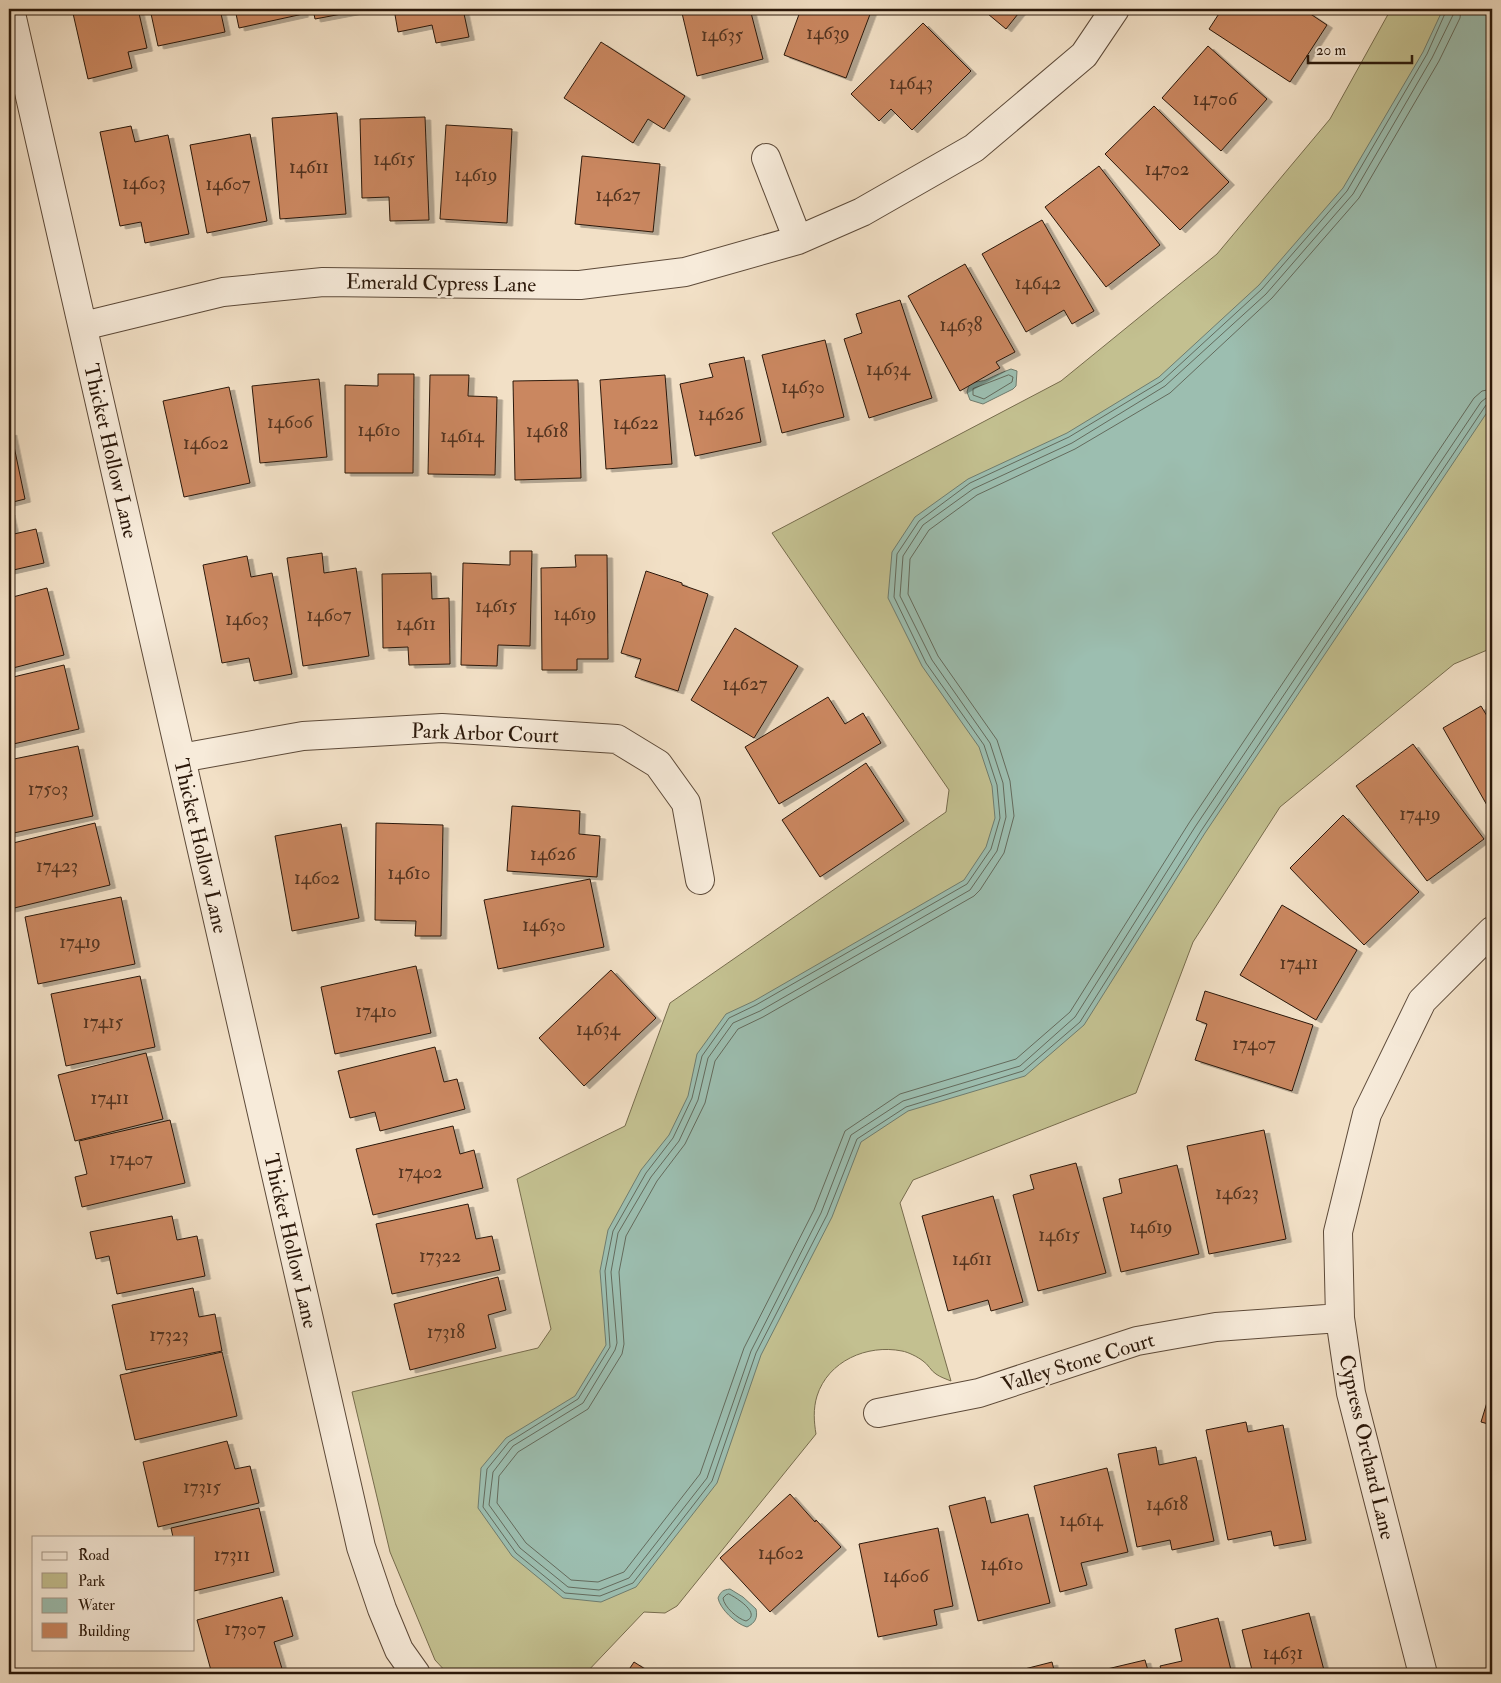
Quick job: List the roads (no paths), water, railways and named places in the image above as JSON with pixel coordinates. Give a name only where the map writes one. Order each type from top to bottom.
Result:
[{"type":"street","name":"Thicket Hollow Lane","points":[[10,9],[361,1547],[382,1609],[400,1650],[416,1674]]},
{"type":"street","name":"Emerald Cypress Lane","points":[[83,326],[223,292],[323,282],[580,285],[685,272],[798,240],[862,212],[974,148],[1084,55],[1115,9]]},
{"type":"street","points":[[766,158],[798,240]]},
{"type":"street","name":"Park Arbor Court","points":[[181,758],[303,736],[442,728],[617,739],[658,764],[686,803],[700,880]]},
{"type":"street","name":"Cypress Orchard Lane","points":[[1423,1674],[1351,1393],[1340,1318],[1338,1232],[1367,1114],[1422,1001],[1492,931]]},
{"type":"street","name":"Valley Stone Court","points":[[878,1413],[979,1393],[1137,1341],[1216,1328],[1340,1318]]},
{"type":"water","points":[[1443,9],[1492,9],[1492,405],[1205,833],[1084,1025],[1025,1076],[908,1111],[861,1142],[832,1217],[761,1355],[717,1483],[636,1587],[601,1602],[563,1598],[512,1556],[478,1508],[481,1468],[506,1438],[575,1396],[606,1345],[600,1271],[608,1230],[641,1170],[669,1135],[688,1096],[697,1054],[726,1014],[754,1001],[964,880],[986,847],[995,818],[992,786],[979,747],[922,666],[888,598],[892,552],[915,517],[968,479],[1067,433],[1159,377],[1259,285],[1343,188],[1423,52]]},
{"type":"water","points":[[1011,369],[1017,371],[1016,386],[1013,389],[983,404],[970,400],[967,392],[969,385]]},
{"type":"water","points":[[730,1589],[743,1597],[756,1609],[757,1615],[755,1620],[747,1627],[729,1616],[719,1602],[718,1598],[721,1592]]}]
